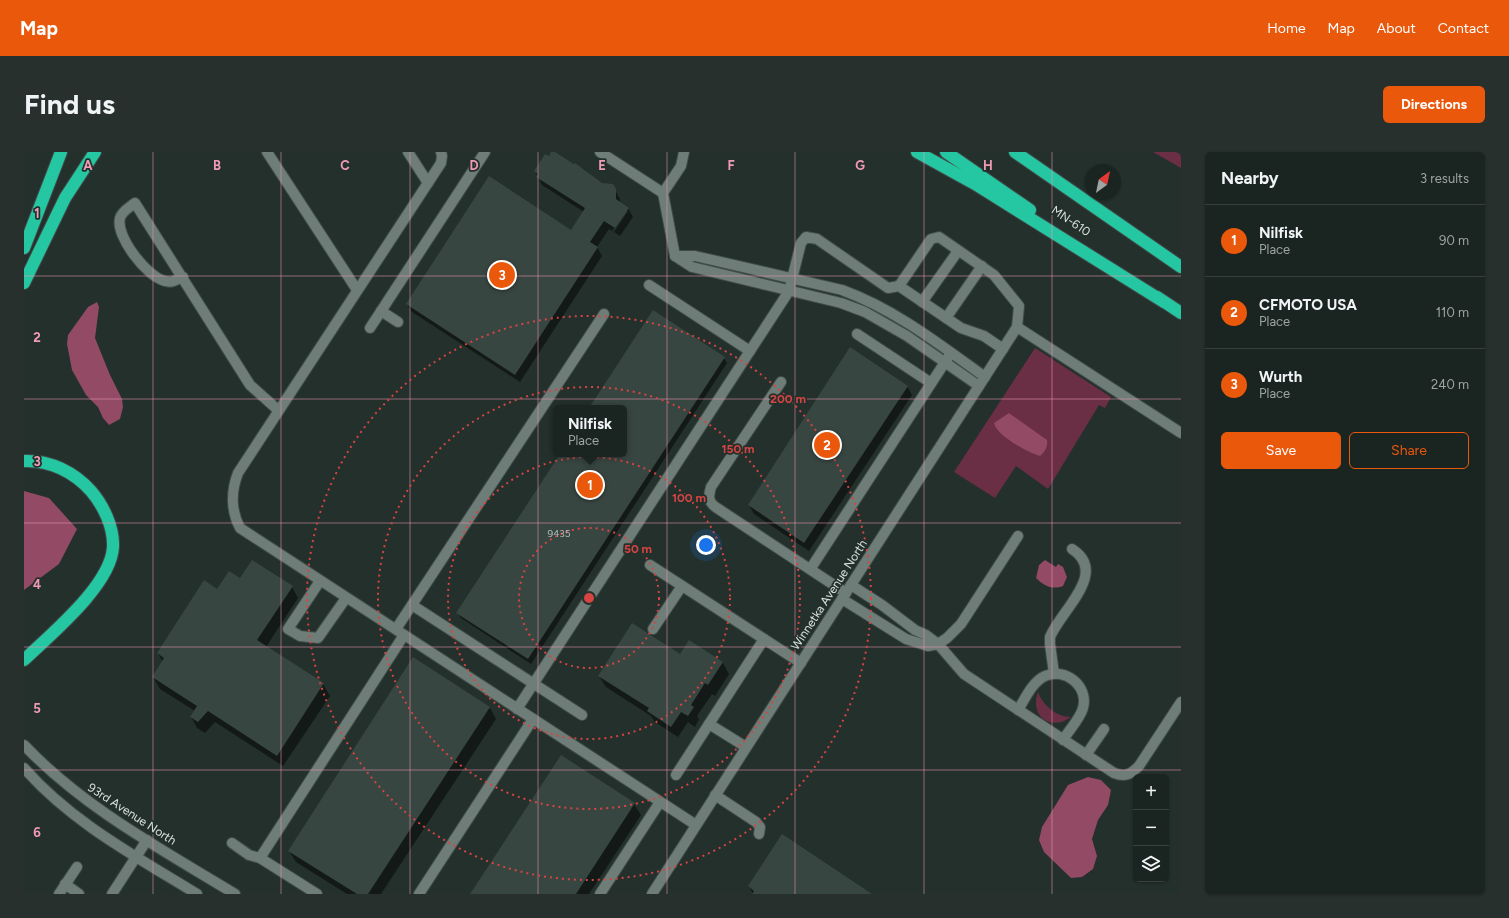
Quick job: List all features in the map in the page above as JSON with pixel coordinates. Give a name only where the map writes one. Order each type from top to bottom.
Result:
[{"type":"highway","points":[[24,248],[61,152]]},
{"type":"highway","points":[[24,283],[65,198],[95,152]]},
{"type":"highway","points":[[917,152],[975,184],[1164,302]]},
{"type":"highway","name":"MN-610","points":[[946,152],[1181,314]]},
{"type":"highway","name":"MN-610","points":[[1015,152],[1181,267]]},
{"type":"highway","points":[[24,461],[38,460],[60,468],[82,481],[102,504],[113,546],[109,563],[100,582],[24,660]]},
{"type":"street","points":[[267,152],[358,290]]},
{"type":"street","points":[[408,152],[428,183]]},
{"type":"street","points":[[441,152],[441,163],[238,472],[233,486],[236,521],[240,528],[320,581],[696,825]]},
{"type":"street","points":[[370,328],[485,152]]},
{"type":"street","points":[[600,152],[663,193]]},
{"type":"street","points":[[684,152],[681,166],[663,193],[675,256],[692,267],[841,303],[865,312],[885,322],[979,386]]},
{"type":"street","points":[[182,277],[171,282],[164,281],[144,269],[119,226],[120,217],[124,211],[135,203],[182,277],[250,386],[278,410]]},
{"type":"street","points":[[517,709],[789,290],[801,243],[806,237],[817,239],[888,288],[899,286],[932,239],[939,237],[982,266],[946,318]]},
{"type":"street","points":[[922,302],[958,250]]},
{"type":"street","points":[[675,256],[695,256],[842,290],[881,306],[986,376]]},
{"type":"street","name":"Winnetka Avenue North","points":[[656,892],[715,795],[1017,327],[1020,306],[999,280],[982,266]]},
{"type":"street","points":[[649,285],[750,351]]},
{"type":"street","points":[[899,286],[961,328],[984,336],[1003,349]]},
{"type":"street","points":[[381,311],[398,322]]},
{"type":"street","points":[[260,858],[400,632],[412,605],[604,314]]},
{"type":"street","points":[[1017,327],[1181,433]]},
{"type":"street","points":[[857,334],[932,383]]},
{"type":"street","points":[[811,568],[951,353]]},
{"type":"street","points":[[781,382],[711,487],[708,496],[711,504],[846,592],[880,622],[917,644],[928,646],[938,644],[947,638],[961,624],[1018,536]]},
{"type":"street","points":[[1054,674],[1050,637],[1082,585],[1087,573],[1085,562],[1080,554],[1072,549]]},
{"type":"street","points":[[650,565],[801,663]]},
{"type":"street","points":[[320,581],[288,629],[300,636],[318,638],[346,598]]},
{"type":"street","points":[[653,629],[682,586]]},
{"type":"street","points":[[846,592],[888,610],[938,644],[964,674],[1114,774],[1124,776],[1131,773],[1139,766],[1181,702]]},
{"type":"street","points":[[412,605],[582,715]]},
{"type":"street","points":[[880,622],[888,610]]},
{"type":"street","points":[[676,775],[764,639]]},
{"type":"street","points":[[1018,710],[1037,681],[1045,676],[1063,674],[1072,678],[1082,692],[1084,701],[1083,709],[1063,740]]},
{"type":"street","points":[[420,894],[533,719]]},
{"type":"street","points":[[709,724],[746,747]]},
{"type":"street","points":[[1086,755],[1104,729]]},
{"type":"street","name":"93rd Avenue North","points":[[24,745],[40,762],[87,802],[235,894]]},
{"type":"street","points":[[24,768],[60,803],[95,830],[197,894]]},
{"type":"street","points":[[715,795],[756,822],[760,827],[759,834]]},
{"type":"street","points":[[600,894],[660,802]]},
{"type":"street","points":[[112,894],[147,840]]},
{"type":"street","points":[[232,843],[249,855],[260,858],[317,894]]},
{"type":"street","points":[[59,894],[77,867]]},
{"type":"street","points":[[65,884],[80,894]]},
{"type":"shaded area","points":[[1153,152],[1181,152],[1181,168]]},
{"type":"shaded area","points":[[97,302],[99,307],[95,338],[110,375],[122,399],[123,407],[120,419],[109,425],[103,418],[98,407],[86,395],[72,370],[67,344],[68,335],[88,307]]},
{"type":"shaded area","points":[[1035,348],[1111,397],[1105,408],[1099,405],[1048,489],[1016,466],[995,498],[954,472]]},
{"type":"shaded area","points":[[1009,413],[1047,440],[1046,449],[1040,456],[1013,443],[996,428],[994,423]]},
{"type":"shaded area","points":[[24,491],[49,498],[77,529],[59,564],[24,590]]},
{"type":"shaded area","points":[[1045,560],[1056,567],[1058,564],[1063,567],[1067,577],[1063,586],[1055,588],[1048,586],[1036,578],[1039,565]]},
{"type":"shaded area","points":[[1038,692],[1043,702],[1051,710],[1061,715],[1071,717],[1056,723],[1049,722],[1044,719],[1039,714],[1037,708],[1036,701]]},
{"type":"shaded area","points":[[1088,777],[1101,780],[1111,790],[1108,805],[1098,820],[1092,839],[1097,856],[1093,869],[1082,877],[1071,878],[1044,852],[1039,840],[1042,827],[1068,785]]},
{"type":"building","points":[[551,152],[555,152],[574,164],[575,163],[602,183],[613,184],[616,189],[616,199],[629,208],[615,228],[604,221],[590,242],[598,247],[515,375],[406,304],[489,176],[571,230],[585,208],[536,177],[538,174],[534,171],[545,154],[549,156]]},
{"type":"building","points":[[653,310],[725,357],[528,659],[456,613],[558,457],[627,457],[627,405],[591,405]]},
{"type":"building","points":[[850,347],[908,386],[804,543],[748,505]]},
{"type":"building","points":[[252,560],[293,586],[257,640],[324,683],[277,756],[208,711],[198,722],[190,717],[197,706],[152,677],[164,658],[157,653],[204,580],[217,589],[229,571],[240,578]]},
{"type":"building","points":[[632,623],[680,654],[689,640],[723,662],[708,685],[705,683],[691,705],[694,707],[688,716],[681,712],[671,727],[647,711],[649,708],[598,676]]},
{"type":"building","points":[[413,657],[490,707],[368,894],[357,894],[288,851]]},
{"type":"building","points":[[561,755],[635,803],[576,894],[470,894]]},
{"type":"building","points":[[782,834],[872,894],[752,894],[754,891],[748,886]]},
{"type":"place","name":"Wurth","points":[[502,275]]},
{"type":"place","name":"CFMOTO USA","points":[[827,445]]},
{"type":"place","name":"Nilfisk","points":[[590,485]]}]
